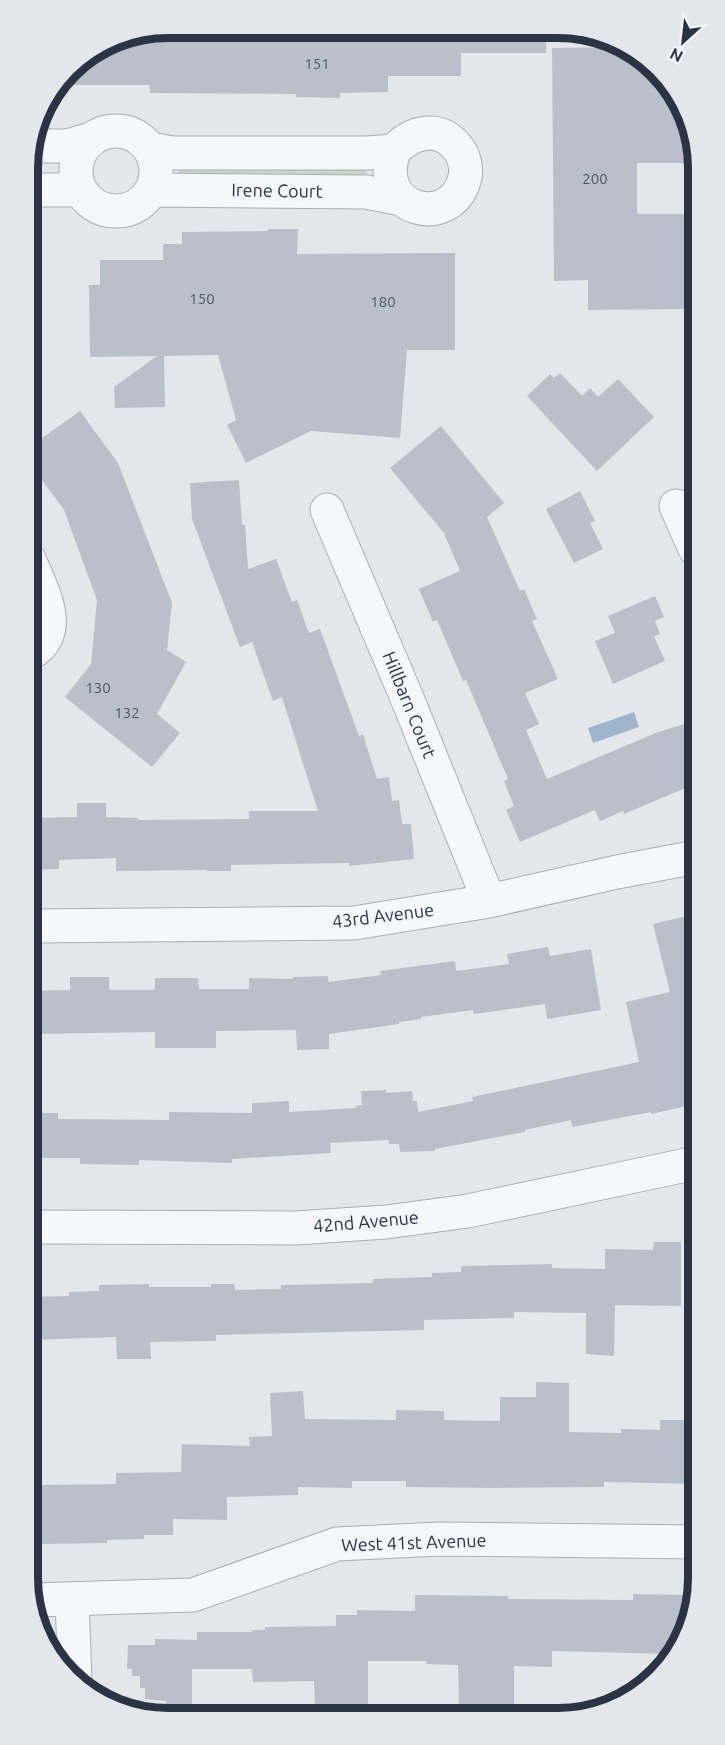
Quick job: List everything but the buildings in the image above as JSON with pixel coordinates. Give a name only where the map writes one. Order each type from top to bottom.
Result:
[{"type":"street","points":[[40,146],[67,146],[102,133],[116,131],[129,133],[141,139],[150,149],[155,161],[156,176],[152,190],[143,201],[130,209],[116,212],[102,209],[89,201],[80,190],[75,176],[76,161],[82,149],[91,139]]},
{"type":"street","name":"Irene Court","points":[[150,149],[172,153],[367,153],[394,151],[403,141],[415,134],[428,132],[452,141],[460,150],[465,161],[466,173],[457,196],[447,204],[424,209],[412,206],[402,199],[366,192],[152,190]]},
{"type":"street","points":[[394,151],[390,163],[390,176],[394,189],[402,199]]},
{"type":"street","points":[[38,190],[80,190]]},
{"type":"street","points":[[676,506],[688,534]]},
{"type":"street","name":"Hillbarn Court","points":[[327,510],[403,688],[489,901]]},
{"type":"street","points":[[38,583],[50,616],[49,631],[43,644],[38,648]]},
{"type":"street","name":"43rd Avenue","points":[[38,926],[354,923],[489,901],[688,859]]},
{"type":"street","name":"42nd Avenue","points":[[38,1227],[296,1228],[386,1222],[468,1211],[687,1165]]},
{"type":"street","name":"West 41st Avenue","points":[[40,1600],[193,1595],[337,1544],[439,1539],[687,1542]]},
{"type":"street","points":[[72,1600],[75,1668]]},
{"type":"green space","points":[[180,168],[367,168],[367,173],[365,177],[178,175]]},
{"type":"water","points":[[634,712],[639,727],[593,743],[588,728]]}]
